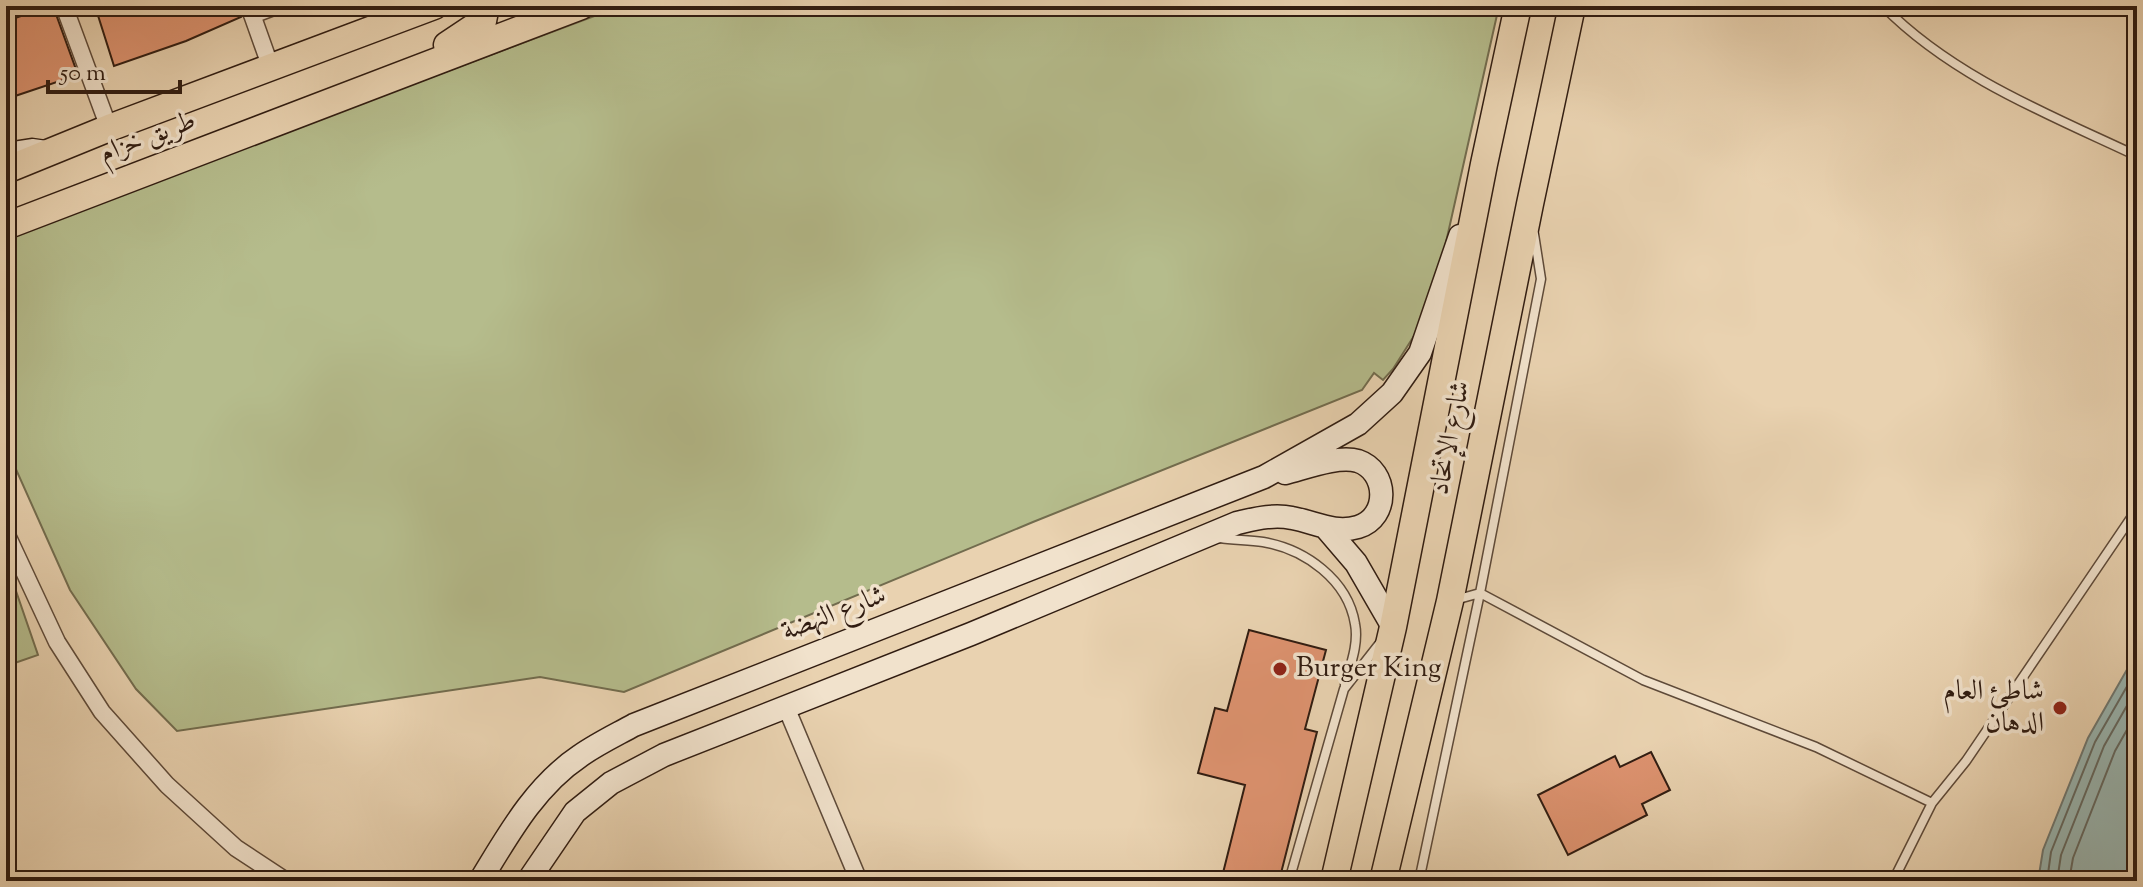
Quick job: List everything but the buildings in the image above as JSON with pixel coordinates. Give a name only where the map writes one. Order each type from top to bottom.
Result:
[{"type":"main road","name":"طريق خزام","points":[[6,170],[434,6]]},
{"type":"main road","points":[[393,77],[483,21],[486,6]]},
{"type":"main road","name":"طريق خزام","points":[[6,226],[581,6]]},
{"type":"main road","name":"شارع الإتحاد","points":[[1334,881],[1393,627],[1518,6]]},
{"type":"main road","name":"شارع الإتحاد","points":[[1383,881],[1450,601],[1572,6]]},
{"type":"main road","points":[[6,154],[32,150],[51,152]]},
{"type":"main road","points":[[1264,477],[1358,424],[1392,393],[1420,353],[1484,164]]},
{"type":"main road","points":[[528,881],[575,812],[611,783],[664,755],[1237,523],[1271,516],[1292,517],[1342,530],[1360,527],[1377,513],[1382,496],[1380,481],[1371,468],[1358,461],[1341,459],[1264,477]]},
{"type":"main road","name":"شارع النهضة","points":[[480,881],[513,826],[545,786],[579,756],[634,725],[1264,477]]},
{"type":"main road","points":[[1326,528],[1356,563],[1393,627]]},
{"type":"street","points":[[6,8],[12,6]]},
{"type":"street","points":[[64,6],[109,128]]},
{"type":"street","points":[[271,68],[251,10],[276,6]]},
{"type":"street","points":[[6,533],[57,642],[102,712],[167,785],[236,848],[286,881]]},
{"type":"street","points":[[786,707],[859,881]]},
{"type":"lane","points":[[1883,6],[1907,30],[1989,85],[2137,156]]},
{"type":"lane","points":[[1419,881],[1480,593],[1541,279],[1530,204]]},
{"type":"lane","points":[[1893,881],[1932,803],[1966,761],[2137,509]]},
{"type":"lane","points":[[1206,537],[1264,542],[1306,557],[1330,576],[1347,597],[1356,625],[1355,646],[1344,689],[1289,881]]},
{"type":"lane","points":[[1450,601],[1480,593],[1643,680],[1816,747],[1932,803]]},
{"type":"lane","points":[[1344,689],[1393,627]]},
{"type":"green space","points":[[621,6],[1499,6],[1431,309],[1383,380],[1374,373],[1362,390],[1033,522],[624,692],[540,677],[177,731],[136,689],[70,590],[6,447],[6,240],[122,193]]},
{"type":"green space","points":[[6,562],[38,655],[6,666]]},
{"type":"water","points":[[2137,656],[2137,881],[2038,881],[2043,850],[2088,738]]},
{"type":"place","name":"Burger King","points":[[1280,669]]},
{"type":"place","name":"شاطئ العام الدهان","points":[[2060,708]]}]
